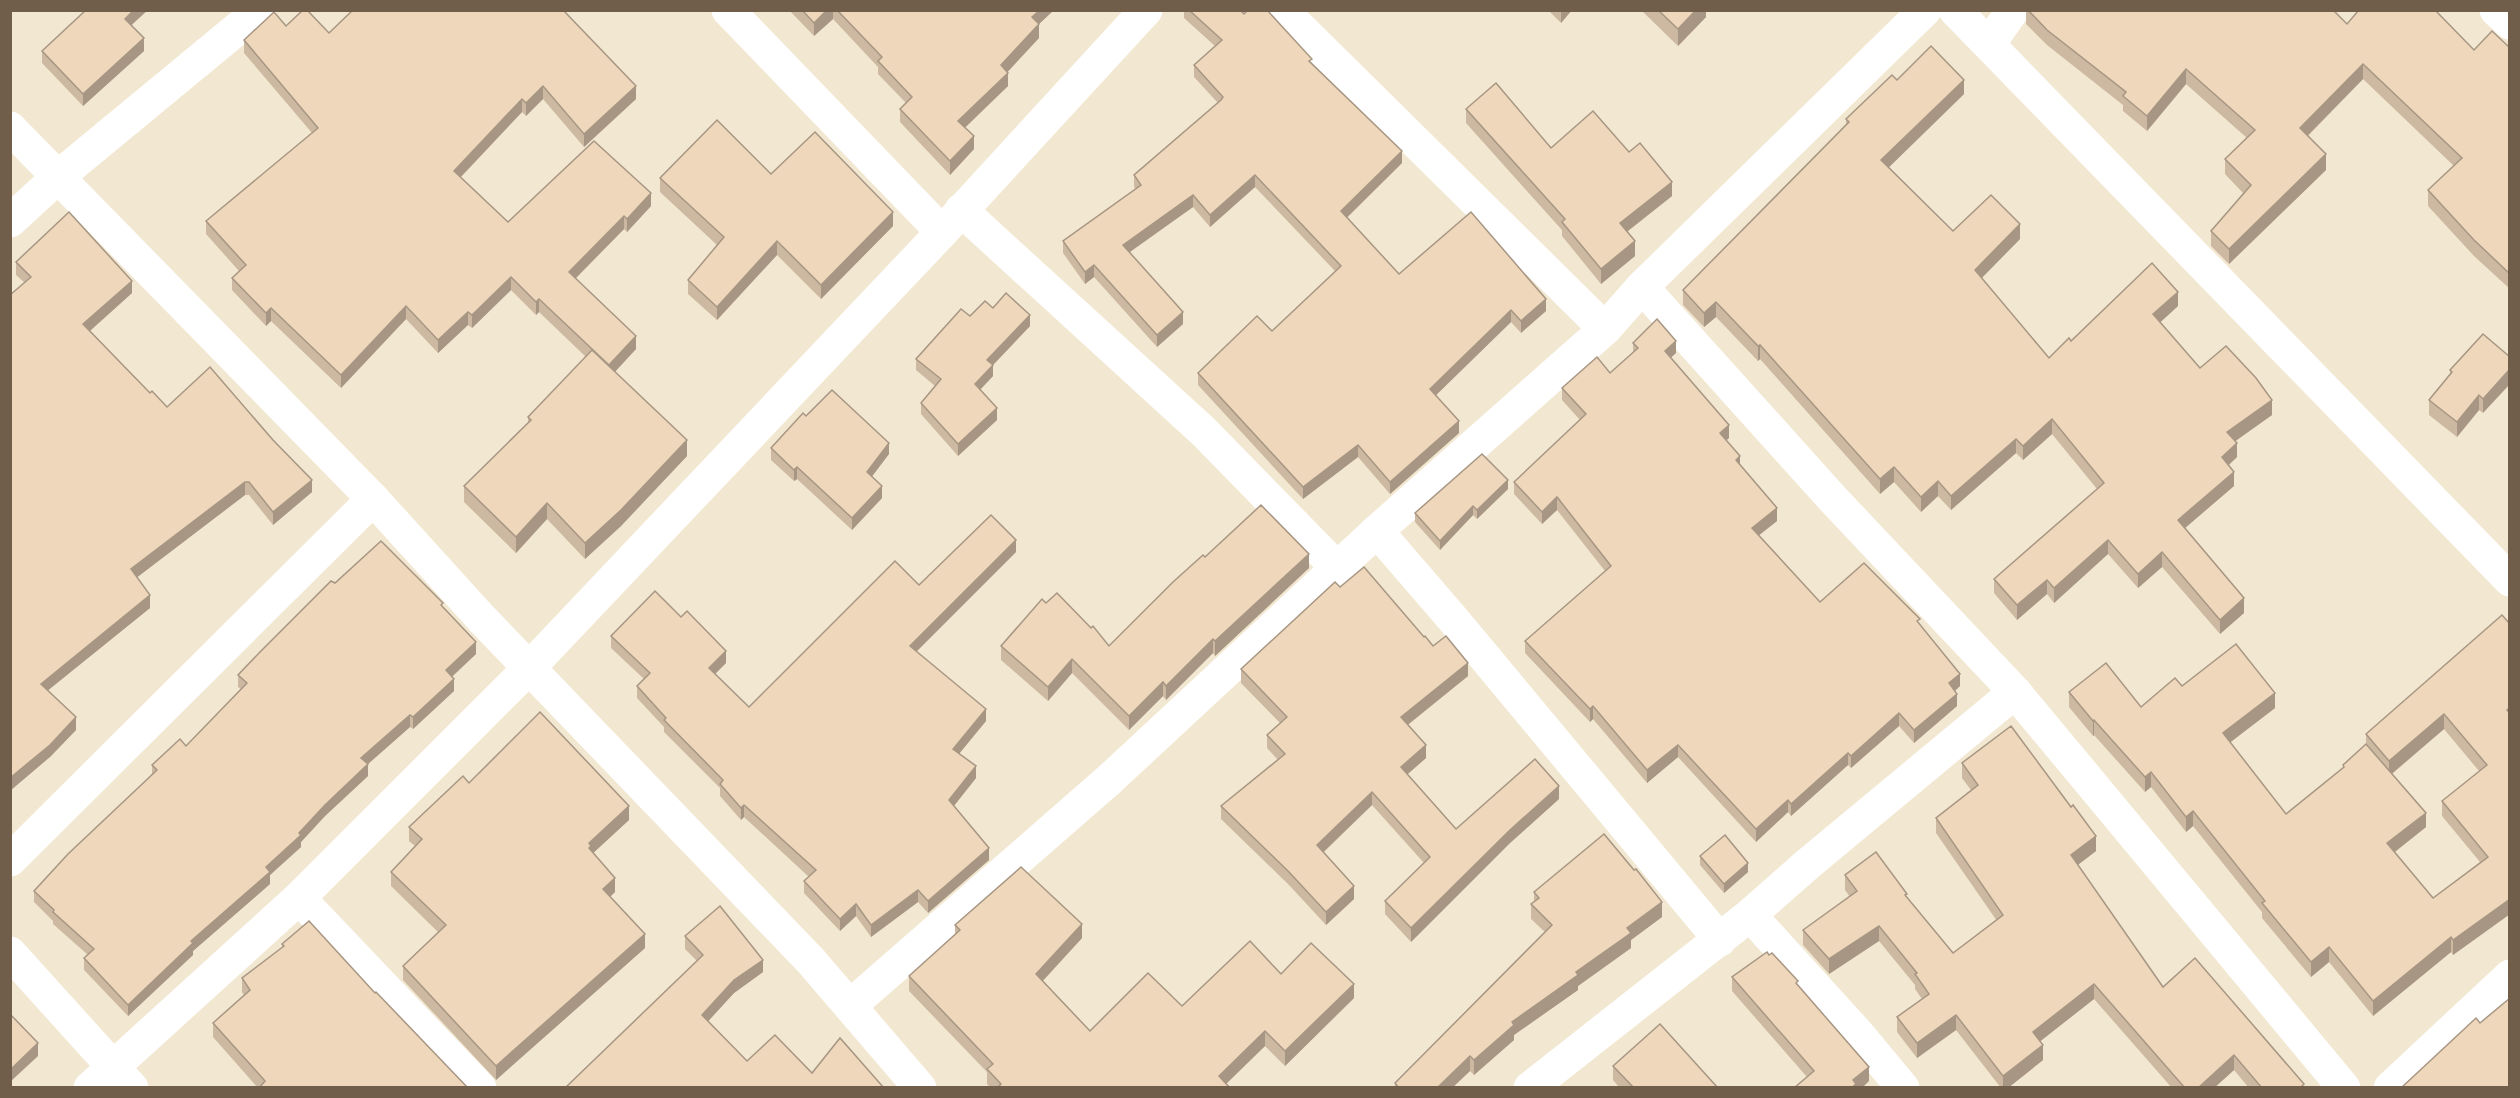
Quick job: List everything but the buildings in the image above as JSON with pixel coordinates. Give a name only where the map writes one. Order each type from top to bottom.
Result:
[{"type":"street","points":[[10,221],[59,176],[260,10]]},
{"type":"street","points":[[728,10],[951,221],[1204,432],[1337,568]]},
{"type":"street","points":[[90,1088],[123,1077],[530,667],[951,221],[1146,10]]},
{"type":"street","points":[[1282,10],[1605,329]]},
{"type":"street","points":[[850,1006],[1110,779],[1377,531],[1605,329],[1642,287],[1925,10]]},
{"type":"street","points":[[1956,10],[2510,580]]},
{"type":"street","points":[[1989,44],[2013,10]]},
{"type":"street","points":[[2496,10],[2510,23]]},
{"type":"street","points":[[10,128],[374,499],[530,667],[811,961],[920,1088]]},
{"type":"street","points":[[1642,287],[1832,498],[2015,692],[2344,1088]]},
{"type":"street","points":[[10,860],[374,499]]},
{"type":"street","points":[[1377,531],[1720,940]]},
{"type":"street","points":[[1530,1088],[1720,940],[2015,692]]},
{"type":"street","points":[[299,898],[480,1088]]},
{"type":"street","points":[[1750,915],[1859,1035],[1903,1088]]},
{"type":"street","points":[[10,953],[123,1077]]},
{"type":"street","points":[[2390,1088],[2510,976]]},
{"type":"shaded area","points":[[11,11],[2509,11],[2509,1087],[11,1087]]}]
